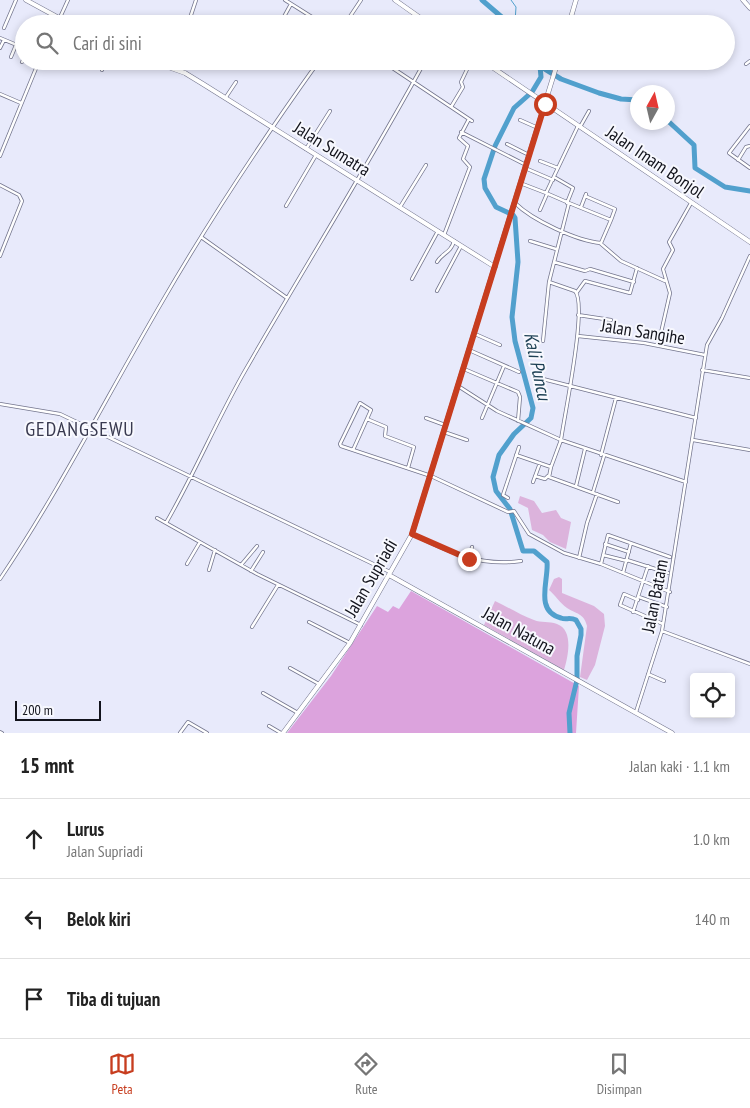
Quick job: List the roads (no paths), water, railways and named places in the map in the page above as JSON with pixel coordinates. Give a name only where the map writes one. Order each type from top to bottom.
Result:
[{"type":"main road","points":[[26,0],[52,15]]},
{"type":"main road","points":[[395,0],[416,15]]},
{"type":"main road","points":[[572,15],[576,0]]},
{"type":"main road","points":[[743,0],[750,8]]},
{"type":"main road","name":"Jalan Sumatra","points":[[176,70],[226,98],[495,267]]},
{"type":"main road","name":"Jalan Imam Bonjol","points":[[496,70],[750,242]]},
{"type":"main road","name":"Jalan Supriadi","points":[[282,733],[350,643],[412,534],[555,70]]},
{"type":"main road","name":"Jalan Natuna","points":[[389,574],[672,733]]},
{"type":"street","points":[[4,28],[16,0]]},
{"type":"street","points":[[61,15],[68,0]]},
{"type":"street","points":[[190,15],[194,0]]},
{"type":"street","points":[[285,0],[309,15]]},
{"type":"street","points":[[351,15],[361,0]]},
{"type":"street","points":[[285,15],[291,4]]},
{"type":"street","points":[[0,48],[2,39],[15,45]]},
{"type":"street","points":[[10,57],[15,47]]},
{"type":"street","points":[[746,64],[750,61]]},
{"type":"street","points":[[0,156],[35,70]]},
{"type":"street","points":[[0,579],[57,489],[162,301],[201,237],[312,70]]},
{"type":"street","points":[[396,70],[470,120],[459,140],[468,146],[463,161],[469,164],[470,167],[444,235]]},
{"type":"street","points":[[166,523],[192,478],[238,384],[287,298],[358,181],[419,70]]},
{"type":"street","points":[[451,107],[463,87],[461,82],[467,70]]},
{"type":"street","points":[[226,98],[236,82]]},
{"type":"street","points":[[0,94],[21,103]]},
{"type":"street","points":[[306,149],[330,111]]},
{"type":"street","points":[[540,210],[558,168],[579,126],[589,111]]},
{"type":"street","points":[[520,120],[538,128]]},
{"type":"street","points":[[750,126],[729,151],[729,154],[750,168]]},
{"type":"street","points":[[462,132],[526,166],[573,188],[560,230],[549,282],[543,341]]},
{"type":"street","points":[[507,144],[529,155]]},
{"type":"street","points":[[738,160],[746,147],[750,146]]},
{"type":"street","points":[[286,206],[316,155]]},
{"type":"street","points":[[540,161],[558,168]]},
{"type":"street","points":[[400,207],[426,165]]},
{"type":"street","points":[[520,183],[611,220]]},
{"type":"street","points":[[0,185],[19,195],[22,201],[0,256]]},
{"type":"street","points":[[581,207],[585,195],[614,208],[615,211],[600,243]]},
{"type":"street","points":[[514,202],[527,213],[560,230],[600,243],[615,254],[618,259],[666,282]]},
{"type":"street","points":[[658,346],[670,293],[662,272],[673,250],[669,242],[692,203]]},
{"type":"street","points":[[412,279],[438,231]]},
{"type":"street","points":[[201,237],[287,298]]},
{"type":"street","points":[[436,262],[440,256],[450,249],[454,241]]},
{"type":"street","points":[[530,241],[556,249]]},
{"type":"street","points":[[437,291],[461,246]]},
{"type":"street","name":"Jalan Batam","points":[[636,712],[662,631],[670,592],[702,370],[710,335],[722,318],[750,256]]},
{"type":"street","points":[[554,262],[584,271],[590,268],[634,282]]},
{"type":"street","points":[[535,476],[544,479],[548,476],[561,440],[578,336],[578,292],[585,281],[630,293],[637,268]]},
{"type":"street","points":[[549,282],[578,292]]},
{"type":"street","points":[[578,315],[611,320]]},
{"type":"street","points":[[474,334],[500,345]]},
{"type":"street","name":"Jalan Sangihe","points":[[578,336],[658,346],[705,355]]},
{"type":"street","points":[[469,350],[519,372]]},
{"type":"street","points":[[482,418],[504,366]]},
{"type":"street","points":[[464,369],[518,392],[520,397],[518,421]]},
{"type":"street","points":[[702,370],[750,378]]},
{"type":"street","points":[[535,377],[696,418]]},
{"type":"street","points":[[458,386],[488,406],[523,424],[602,456],[686,482]]},
{"type":"street","points":[[593,492],[616,398]]},
{"type":"street","points":[[353,450],[371,410],[360,403],[340,444],[353,450],[431,476],[508,512],[514,511],[529,534],[564,553],[601,564],[670,592]]},
{"type":"street","points":[[0,404],[60,414],[389,574]]},
{"type":"street","points":[[426,418],[446,426]]},
{"type":"street","points":[[367,419],[386,427],[385,436],[414,447],[408,468]]},
{"type":"street","points":[[444,432],[467,440]]},
{"type":"street","points":[[693,440],[750,450]]},
{"type":"street","points":[[508,498],[503,496],[519,447]]},
{"type":"street","points":[[576,486],[585,449]]},
{"type":"street","points":[[516,455],[551,467]]},
{"type":"street","points":[[533,482],[540,463]]},
{"type":"street","points":[[548,476],[618,502]]},
{"type":"street","points":[[579,558],[587,523],[597,494]]},
{"type":"street","points":[[157,518],[278,585],[361,625]]},
{"type":"street","points":[[412,534],[469,559],[495,563],[521,561]]},
{"type":"street","points":[[601,564],[608,535],[670,557]]},
{"type":"street","points":[[187,564],[200,542]]},
{"type":"street","points":[[605,544],[629,552]]},
{"type":"street","points":[[623,573],[631,544]]},
{"type":"street","points":[[241,565],[256,546]]},
{"type":"street","points":[[469,559],[472,547]]},
{"type":"street","points":[[209,570],[215,550]]},
{"type":"street","points":[[252,571],[263,552]]},
{"type":"street","points":[[603,555],[627,560],[668,573]]},
{"type":"street","points":[[634,612],[648,566]]},
{"type":"street","points":[[252,627],[278,585]]},
{"type":"street","points":[[663,624],[620,606],[622,596],[624,594],[667,607]]},
{"type":"street","points":[[309,622],[350,643]]},
{"type":"street","points":[[662,631],[750,664]]},
{"type":"street","points":[[290,668],[319,684]]},
{"type":"street","points":[[648,674],[664,682]]},
{"type":"street","points":[[263,693],[298,713]]},
{"type":"street","points":[[180,733],[188,722],[207,733]]},
{"type":"street","points":[[269,726],[282,733]]},
{"type":"waterway","points":[[482,0],[499,15]]},
{"type":"waterway","points":[[511,0],[516,7],[515,15]]},
{"type":"waterway","name":"Kali Puncu","points":[[540,70],[541,77],[532,92],[514,108],[495,146],[484,179],[485,188],[496,207],[513,215],[515,218],[518,262],[512,317],[515,341],[533,408],[531,418],[514,434],[499,455],[493,477],[496,491],[510,509],[523,551],[534,551],[547,562],[545,602],[548,609],[561,618],[576,620],[581,629],[577,656],[577,680],[569,713],[570,733]]},
{"type":"waterway","points":[[546,70],[561,79],[599,93],[630,100]]},
{"type":"waterway","points":[[675,127],[694,145],[695,168],[725,187],[750,191]]},
{"type":"district","name":"GEDANGSEWU","points":[[80,429]]}]
